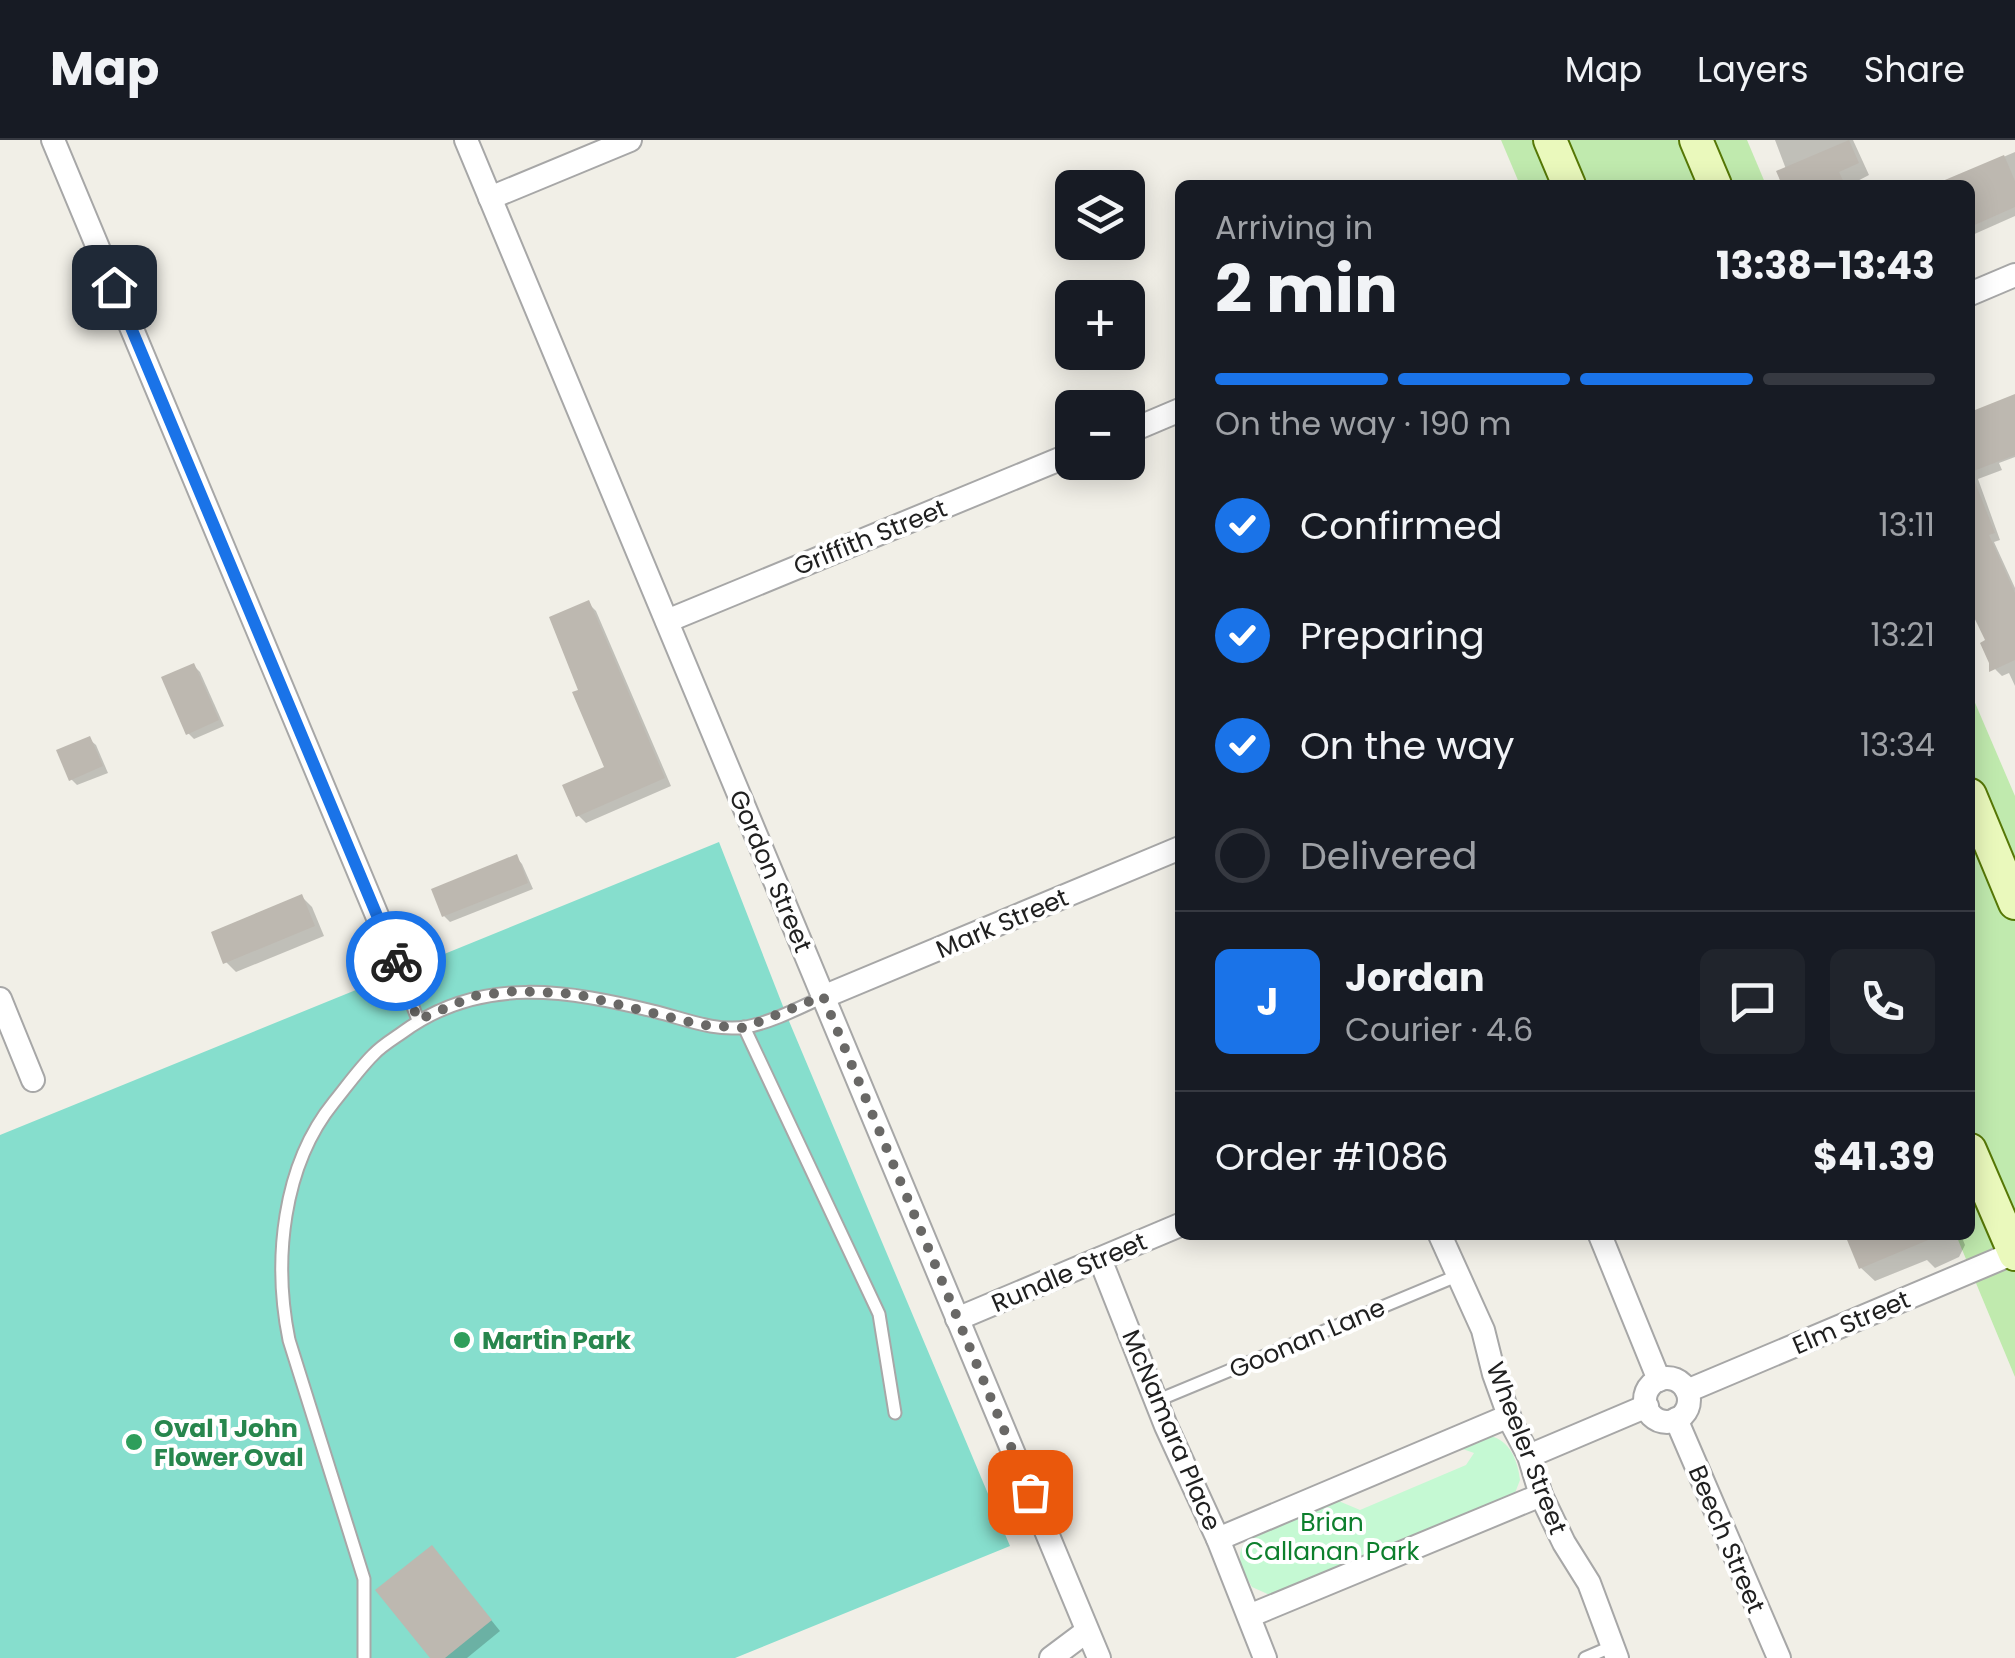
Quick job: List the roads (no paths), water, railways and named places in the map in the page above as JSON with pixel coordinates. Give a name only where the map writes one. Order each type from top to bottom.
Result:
[{"type":"main road","points":[[1550,140],[1567,180]]},
{"type":"main road","points":[[1696,140],[1712,180]]},
{"type":"main road","points":[[1975,807],[2015,904]]},
{"type":"main road","points":[[1975,1161],[2015,1253]]},
{"type":"street","points":[[53,140],[392,948]]},
{"type":"street","name":"Gordon Street","points":[[466,140],[1099,1658]]},
{"type":"street","points":[[490,198],[630,140]]},
{"type":"street","points":[[1975,292],[2015,275]]},
{"type":"street","points":[[1145,425],[1175,412]]},
{"type":"street","name":"Griffith Street","points":[[667,620],[1055,461]]},
{"type":"street","name":"Mark Street","points":[[823,996],[1175,850]]},
{"type":"street","points":[[0,999],[34,1080]]},
{"type":"street","name":"Rundle Street","points":[[958,1319],[1175,1227]]},
{"type":"street","name":"Wheeler Street","points":[[1442,1240],[1486,1338],[1509,1416],[1529,1456],[1540,1495],[1564,1544],[1589,1582],[1616,1652]]},
{"type":"street","points":[[1602,1240],[1659,1380]]},
{"type":"street","name":"Elm Street","points":[[1687,1391],[2015,1253]]},
{"type":"street","name":"McNamara Place","points":[[1100,1259],[1265,1658]]},
{"type":"street","points":[[1674,1379],[1687,1391],[1688,1406],[1676,1420],[1658,1419],[1647,1406],[1648,1389],[1659,1380],[1674,1379]]},
{"type":"street","points":[[1529,1456],[1647,1406]]},
{"type":"street","points":[[1218,1539],[1509,1416]]},
{"type":"street","name":"Beech Street","points":[[1676,1420],[1779,1658]]},
{"type":"street","points":[[1249,1616],[1540,1495]]},
{"type":"street","points":[[1051,1658],[1087,1631]]},
{"type":"lane","points":[[392,948],[418,1020]]},
{"type":"lane","points":[[364,1658],[364,1579],[288,1340],[281,1302],[280,1264],[288,1210],[300,1166],[321,1118],[374,1052],[418,1020],[474,996],[516,991],[575,994],[702,1025],[744,1028],[823,996]]},
{"type":"lane","points":[[744,1028],[879,1314],[895,1413]]},
{"type":"lane","name":"Goonan Lane","points":[[1156,1401],[1459,1274]]},
{"type":"lane","points":[[1585,1658],[1616,1652]]},
{"type":"place","name":"Martin Park","points":[[462,1340]]},
{"type":"place","name":"Oval 1 John Flower Oval","points":[[134,1442]]},
{"type":"park label","name":"Brian Callanan Park","points":[[1332,1536]]}]
